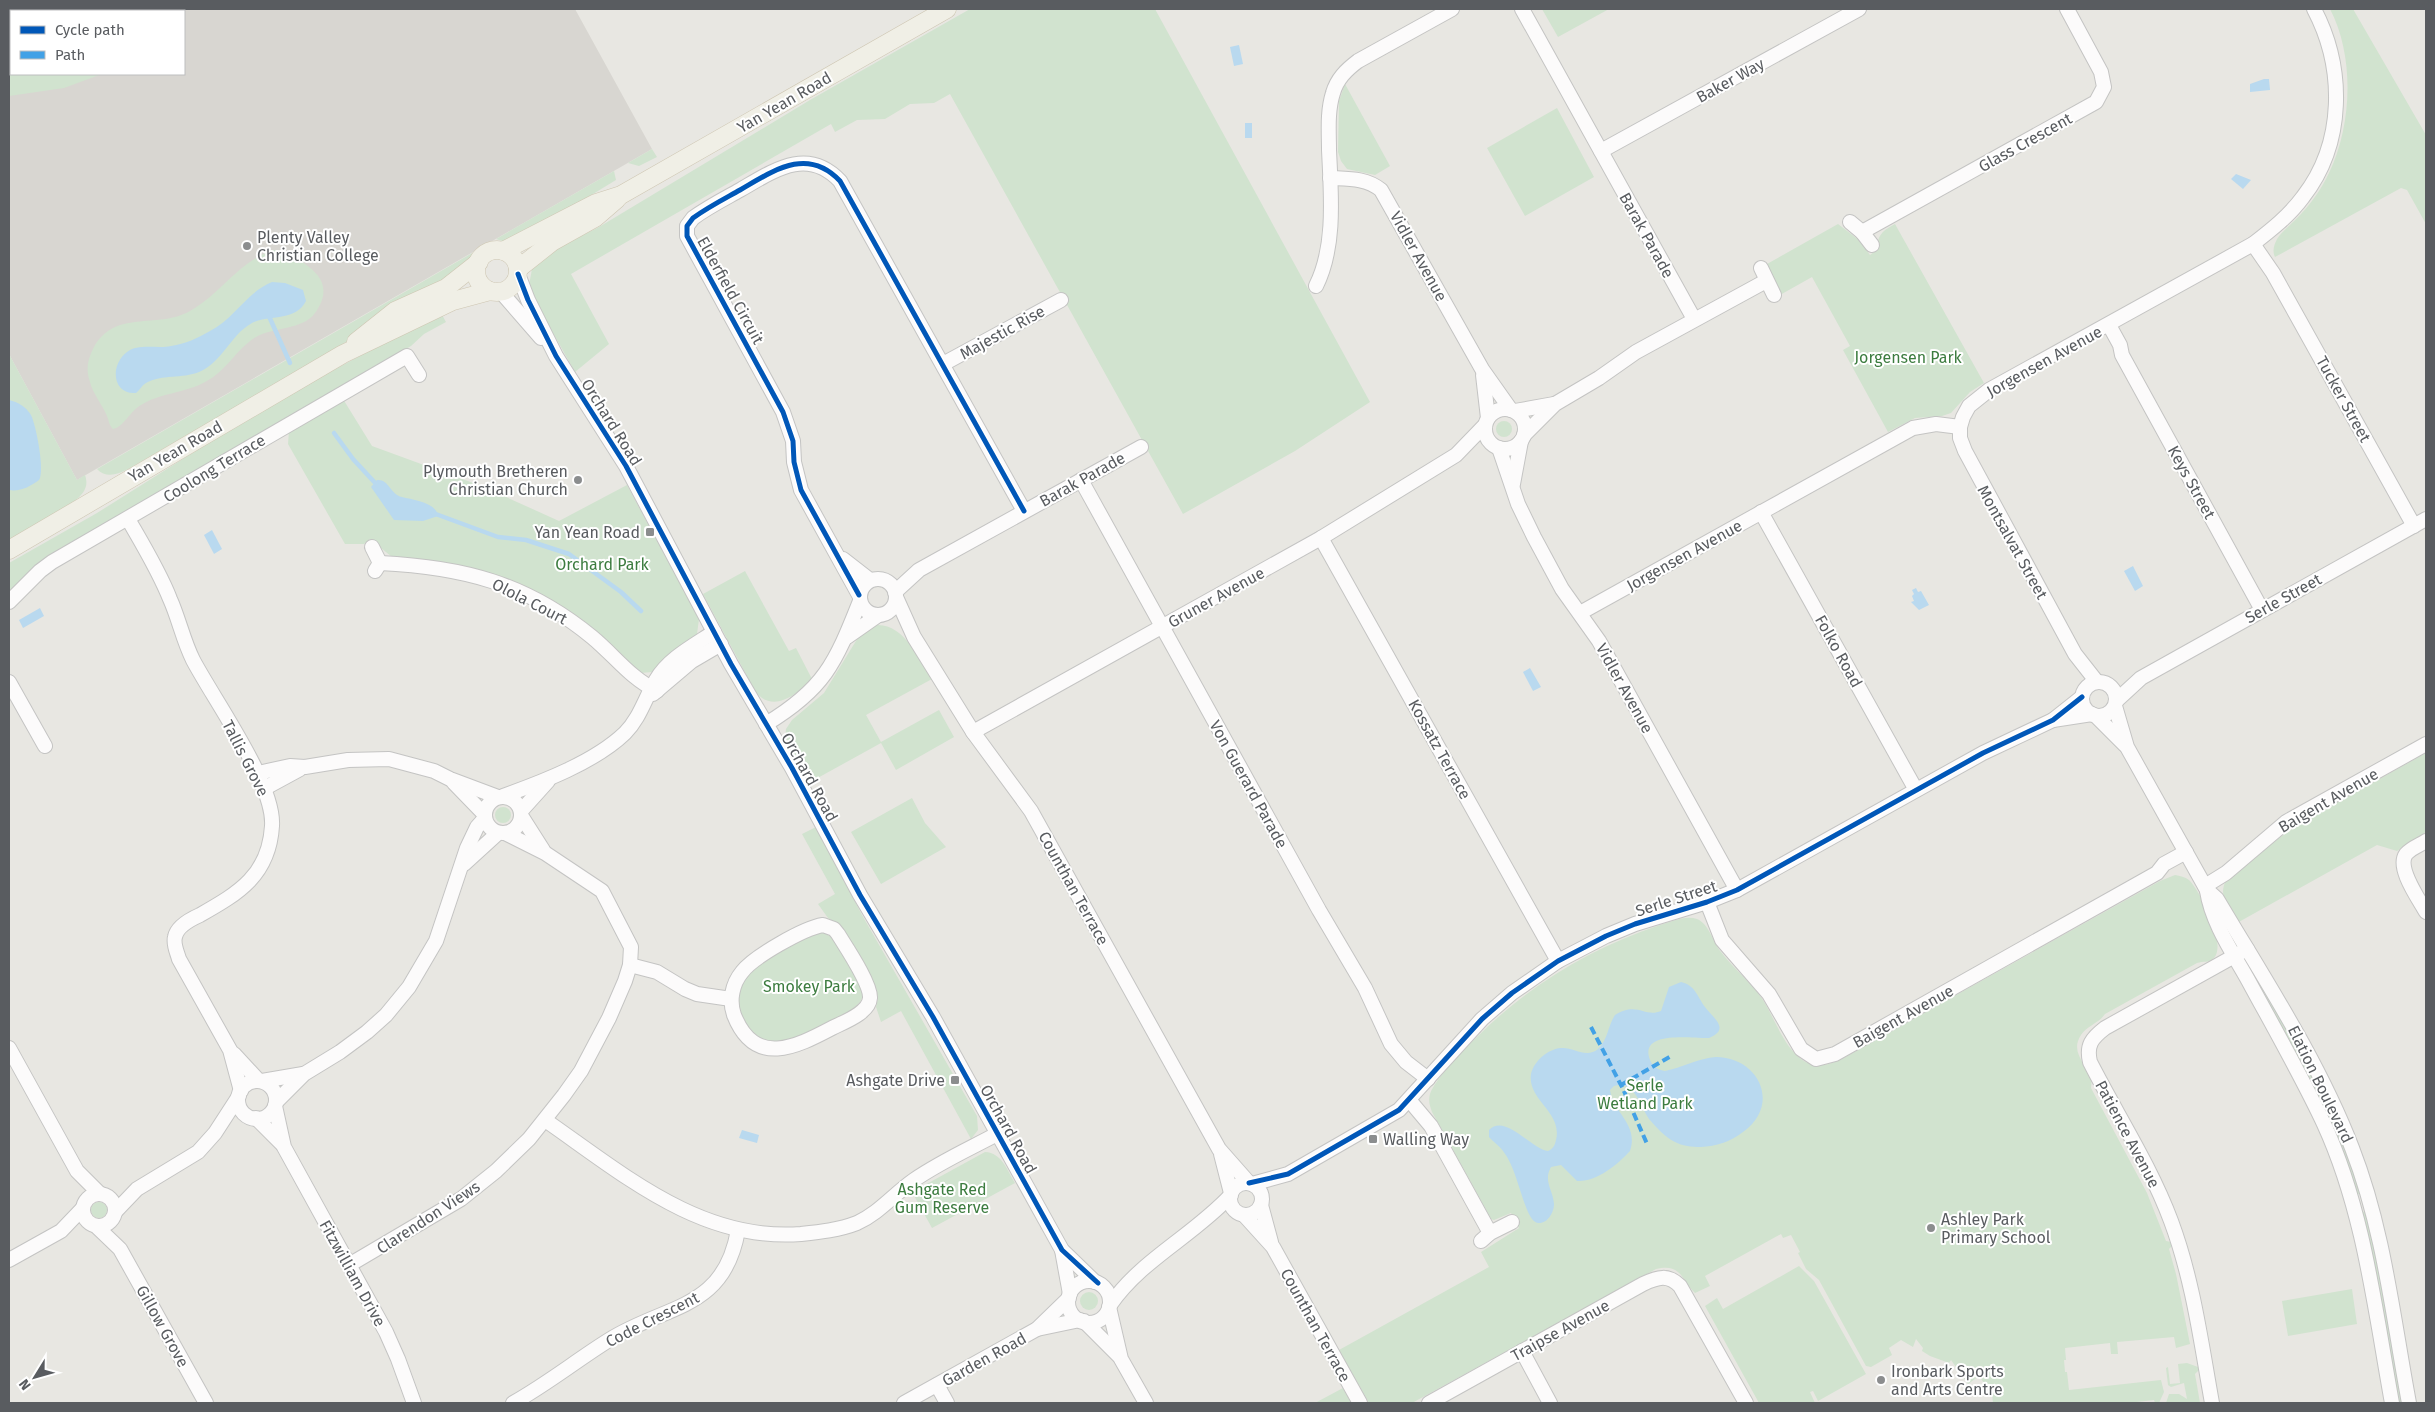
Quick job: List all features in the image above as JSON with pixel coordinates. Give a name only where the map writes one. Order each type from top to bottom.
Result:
[{"type":"main road","name":"Yan Yean Road","points":[[503,251],[596,203],[621,195],[947,9]]},
{"type":"main road","name":"Yan Yean Road","points":[[518,272],[552,242],[600,214],[621,195]]},
{"type":"main road","points":[[503,251],[513,258],[518,272],[510,288],[495,292],[478,279],[477,267],[479,262],[487,253],[503,251]]},
{"type":"main road","name":"Yan Yean Road","points":[[343,354],[395,311],[446,288],[479,262]]},
{"type":"main road","name":"Yan Yean Road","points":[[9,550],[343,354],[453,301],[495,292]]},
{"type":"street","points":[[1316,286],[1323,273],[1328,251],[1330,106],[1336,84],[1358,61],[1452,9]]},
{"type":"street","name":"Barak Parade","points":[[1522,9],[1694,319]]},
{"type":"street","name":"Baker Way","points":[[1601,151],[1858,9]]},
{"type":"street","name":"Glass Crescent","points":[[1862,232],[2096,102],[2104,87],[2102,72],[2067,9]]},
{"type":"street","name":"Jorgensen Avenue","points":[[1580,613],[1913,428],[1936,424],[1960,427],[1970,406],[1979,397],[2255,242],[2282,222],[2304,196],[2320,168],[2331,140],[2336,108],[2335,68],[2324,28],[2314,9]]},
{"type":"street","name":"Elderfield Circuit","points":[[860,598],[801,490],[794,462],[793,441],[783,412],[690,242],[687,231],[690,222],[699,213],[782,167],[808,163],[826,169],[834,174],[847,190],[1024,511]]},
{"type":"street","name":"Vidler Avenue","points":[[1330,178],[1371,182],[1381,190],[1482,370],[1513,411]]},
{"type":"street","points":[[1850,222],[1862,232],[1872,245]]},
{"type":"street","name":"Tucker Street","points":[[2255,242],[2414,526]]},
{"type":"street","name":"Orchard Road","points":[[518,272],[528,300],[556,356],[626,466],[717,638],[808,797],[860,895],[933,1017],[1062,1250],[1096,1282]]},
{"type":"street","points":[[1555,404],[1513,411],[1501,409],[1486,422],[1486,435],[1496,447],[1511,448],[1555,404],[1599,378],[1642,348],[1694,319],[1764,275],[1774,295]]},
{"type":"street","name":"Orchard Road","points":[[495,292],[556,356]]},
{"type":"street","name":"Majestic Rise","points":[[943,364],[1061,300]]},
{"type":"street","name":"Keys Street","points":[[2106,326],[2120,345],[2122,355],[2262,610]]},
{"type":"street","name":"Coolong Terrace","points":[[9,602],[40,570],[52,562],[407,356],[419,375]]},
{"type":"street","name":"Vidler Avenue","points":[[1482,370],[1486,422]]},
{"type":"street","points":[[1513,411],[1524,422],[1522,438]]},
{"type":"street","name":"Gruner Avenue","points":[[972,732],[1321,538],[1456,455],[1486,422]]},
{"type":"street","name":"Montsalvat Street","points":[[1960,427],[1960,438],[1974,471],[2075,654],[2102,684]]},
{"type":"street","name":"Vidler Avenue","points":[[1513,487],[1522,438]]},
{"type":"street","name":"Barak Parade","points":[[876,580],[919,570],[1141,447]]},
{"type":"street","name":"Vidler Avenue","points":[[1496,447],[1513,487],[1523,518],[1562,589],[1600,641],[1737,890]]},
{"type":"street","name":"Gruner Avenue","points":[[1456,455],[1496,447]]},
{"type":"street","name":"Von Guerard Parade","points":[[1081,480],[1319,910],[1365,988],[1392,1044],[1406,1062],[1428,1080]]},
{"type":"street","name":"Folko Road","points":[[1761,512],[1916,790]]},
{"type":"street","name":"Tallis Grove","points":[[128,519],[163,582],[193,659],[258,773],[271,806],[270,842],[261,866],[246,886],[180,927],[175,936],[174,946],[230,1050],[260,1081]]},
{"type":"street","name":"Serle Street","points":[[2115,704],[2141,678],[2426,519]]},
{"type":"street","name":"Kossatz Terrace","points":[[1321,538],[1558,961]]},
{"type":"street","name":"Olola Court","points":[[372,547],[377,567],[416,565],[457,570],[495,581],[516,590],[556,611],[577,625],[652,693]]},
{"type":"street","name":"Elderfield Circuit","points":[[835,552],[876,580]]},
{"type":"street","name":"Barak Parade","points":[[896,595],[919,570]]},
{"type":"street","points":[[766,724],[794,707],[822,680],[844,639],[865,584],[876,580],[888,582],[896,595],[892,608],[844,639]]},
{"type":"street","name":"Counthan Terrace","points":[[896,595],[914,637],[972,732],[1031,810],[1219,1149],[1250,1184]]},
{"type":"street","points":[[860,598],[867,612],[880,615]]},
{"type":"street","name":"Counthan Terrace","points":[[880,615],[914,637]]},
{"type":"street","points":[[216,1133],[253,1118],[268,1115],[275,1104],[304,1074],[340,1052],[367,1032],[386,1014],[409,987],[436,941],[467,848],[477,827],[485,817],[488,804],[501,797],[550,779],[614,742],[634,722],[652,693],[717,638]]},
{"type":"street","name":"Montsalvat Street","points":[[2075,654],[2084,694]]},
{"type":"street","name":"Serle Street","points":[[2102,684],[2141,678]]},
{"type":"street","points":[[9,682],[45,746]]},
{"type":"street","points":[[2127,747],[2084,707],[2084,694],[2102,684],[2116,694],[2115,704],[2127,747],[2208,891]]},
{"type":"street","name":"Serle Street","points":[[1250,1184],[1288,1174],[1389,1117],[1410,1101],[1482,1019],[1512,993],[1558,961],[1606,936],[1635,924],[1706,902],[1737,890],[1916,790],[2014,738],[2054,720],[2084,694]]},
{"type":"street","points":[[2094,715],[2109,713],[2115,704]]},
{"type":"street","name":"Serle Street","points":[[2054,720],[2094,715]]},
{"type":"street","name":"Baigent Avenue","points":[[2208,891],[2234,864],[2286,822],[2426,744]]},
{"type":"street","points":[[258,773],[290,766],[305,767],[348,760],[389,759],[427,768],[450,779],[515,800],[545,853]]},
{"type":"street","points":[[265,788],[305,767]]},
{"type":"street","points":[[450,779],[485,817],[489,826],[502,833]]},
{"type":"street","points":[[462,867],[502,833],[516,828],[522,814],[550,779]]},
{"type":"street","name":"Clarendon Views","points":[[349,1265],[461,1199],[496,1171],[545,1120],[564,1095],[595,1047],[610,1018],[630,966],[631,947],[602,891],[545,853],[502,833]]},
{"type":"street","points":[[2426,841],[2406,854],[2402,863],[2426,912]]},
{"type":"street","name":"Baigent Avenue","points":[[1706,902],[1722,940],[1769,994],[1801,1049],[1810,1057],[1821,1058],[1835,1054],[2157,873],[2170,871],[2188,856]]},
{"type":"street","name":"Elation Boulevard","points":[[2208,891],[2247,949],[2292,1026],[2333,1102],[2353,1150],[2370,1201],[2388,1282],[2409,1403]]},
{"type":"street","name":"Elation Boulevard","points":[[2208,891],[2234,956],[2321,1119],[2352,1205],[2371,1284],[2392,1403]]},
{"type":"street","points":[[823,925],[834,929],[838,934],[870,996],[867,1006],[850,1019],[803,1044],[779,1050],[767,1048],[747,1036],[738,1024],[731,999],[739,975],[751,962],[803,932],[823,925]]},
{"type":"street","name":"Patience Avenue","points":[[2212,1403],[2193,1301],[2176,1237],[2158,1191],[2088,1054],[2090,1041],[2105,1028],[2247,949]]},
{"type":"street","points":[[630,966],[657,972],[697,994],[731,999]]},
{"type":"street","points":[[9,1048],[77,1171],[102,1195],[111,1200],[114,1214]]},
{"type":"street","name":"Tallis Grove","points":[[230,1050],[240,1094]]},
{"type":"street","points":[[61,1231],[108,1224],[114,1214],[137,1190],[186,1161],[216,1133],[240,1094],[250,1082],[304,1074]]},
{"type":"street","points":[[260,1081],[272,1088],[275,1104]]},
{"type":"street","points":[[240,1094],[241,1108],[253,1118]]},
{"type":"street","points":[[1410,1101],[1431,1126],[1485,1237],[1512,1222]]},
{"type":"street","name":"Fitzwilliam Drive","points":[[275,1104],[284,1147],[386,1332],[414,1403]]},
{"type":"street","name":"Fitzwilliam Drive","points":[[253,1118],[284,1147]]},
{"type":"street","points":[[545,1120],[668,1203],[691,1215],[738,1230],[765,1234],[793,1234],[841,1228],[858,1222],[875,1213],[914,1180],[997,1134]]},
{"type":"street","name":"Counthan Terrace","points":[[1219,1149],[1231,1194]]},
{"type":"street","points":[[77,1171],[85,1218],[94,1226]]},
{"type":"street","name":"Serle Street","points":[[1262,1203],[1288,1174]]},
{"type":"street","points":[[1082,1321],[1097,1321],[1103,1317],[1109,1306],[1133,1276],[1176,1241],[1202,1224],[1238,1185],[1250,1184],[1260,1192],[1262,1203],[1254,1213],[1202,1224]]},
{"type":"street","points":[[9,1260],[61,1231],[92,1196],[137,1190]]},
{"type":"street","points":[[1231,1194],[1233,1208],[1243,1215]]},
{"type":"street","points":[[2352,1205],[2370,1201]]},
{"type":"street","name":"Counthan Terrace","points":[[1262,1203],[1273,1247]]},
{"type":"street","name":"Gillow Grove","points":[[114,1214],[120,1249]]},
{"type":"street","name":"Counthan Terrace","points":[[1243,1215],[1273,1247],[1360,1403]]},
{"type":"street","name":"Gillow Grove","points":[[94,1226],[120,1249],[206,1403]]},
{"type":"street","name":"Code Crescent","points":[[514,1403],[610,1339],[698,1298],[722,1276],[730,1263],[738,1230]]},
{"type":"street","name":"Orchard Road","points":[[1062,1250],[1069,1296]]},
{"type":"street","points":[[1133,1276],[1078,1284],[1069,1296],[1069,1308],[1072,1314],[1082,1321],[1121,1359],[1146,1403]]},
{"type":"street","name":"Traipse Avenue","points":[[1429,1403],[1653,1279],[1668,1278],[1675,1281],[1688,1298],[1746,1403]]},
{"type":"street","points":[[1096,1282],[1107,1292],[1121,1359]]},
{"type":"street","name":"Garden Road","points":[[904,1403],[1037,1329],[1069,1296]]},
{"type":"street","name":"Garden Road","points":[[1037,1329],[1082,1321]]},
{"type":"street","points":[[1522,1351],[1550,1403]]},
{"type":"street","points":[[937,1385],[946,1403]]},
{"type":"shaded area","name":"Plenty Valley Christian College","points":[[9,9],[575,9],[652,149],[77,480],[9,354]]},
{"type":"green space","points":[[9,9],[180,9],[10,10],[10,75],[99,75],[64,88],[9,96]]},
{"type":"green space","points":[[970,9],[1155,9],[1370,402],[1295,451],[1183,514],[950,94],[934,103],[910,104],[885,119],[857,120],[835,132],[831,124],[571,274],[609,344],[575,372],[534,299],[529,285],[532,269],[540,257],[599,227],[810,100]]},
{"type":"green space","points":[[1542,9],[1609,9],[1558,37]]},
{"type":"green space","points":[[2330,9],[2353,9],[2426,135],[2426,224],[2407,190],[2401,188],[2275,257],[2274,248],[2277,239],[2309,205],[2326,179],[2337,154],[2342,134],[2348,91],[2347,69],[2344,48]]},
{"type":"green space","points":[[1345,84],[1390,166],[1375,175],[1347,169],[1341,161],[1338,152],[1339,101]]},
{"type":"green space","points":[[1557,108],[1594,177],[1525,216],[1487,148]]},
{"type":"green space","points":[[652,149],[657,157],[639,166],[628,163]]},
{"type":"green space","points":[[614,171],[616,180],[565,211],[505,242],[496,239]]},
{"type":"green space","name":"Jorgensen Park","points":[[1838,224],[1859,240],[1870,255],[1878,249],[1878,240],[1882,234],[1887,228],[1895,224],[1984,383],[1970,392],[1951,413],[1942,416],[1915,418],[1888,432],[1843,350],[1850,346],[1812,277],[1780,295],[1767,264]]},
{"type":"green space","points":[[272,250],[282,251],[297,258],[319,277],[323,288],[322,300],[310,319],[303,323],[256,337],[213,377],[189,389],[148,401],[137,408],[117,428],[113,429],[93,391],[88,373],[88,362],[91,353],[102,336],[112,328],[124,324],[164,319],[190,311],[212,296],[248,263]]},
{"type":"green space","points":[[474,252],[469,263],[335,349],[132,467],[110,475],[97,469]]},
{"type":"green space","points":[[441,313],[446,322],[424,334],[411,346],[48,557],[9,594],[9,563],[97,513],[213,440],[311,382]]},
{"type":"green space","points":[[9,354],[77,480],[85,475],[86,487],[79,498],[71,504],[50,518],[9,540]]},
{"type":"green space","name":"Orchard Park","points":[[343,399],[372,446],[484,487],[559,521],[627,485],[699,619],[697,634],[652,672],[641,673],[547,598],[534,591],[493,574],[465,566],[392,557],[370,539],[364,544],[345,544],[288,444],[289,431]]},
{"type":"green space","points":[[1501,421],[1507,421],[1512,426],[1510,435],[1501,437],[1496,432],[1496,426]]},
{"type":"green space","points":[[745,571],[789,651],[796,648],[812,679],[792,696],[777,702],[762,698],[755,691],[703,594]]},
{"type":"green space","points":[[876,625],[886,626],[902,636],[910,644],[932,679],[866,715],[881,742],[939,710],[954,737],[896,770],[881,743],[814,780],[799,767],[793,757],[788,745],[786,729],[792,720],[824,693],[859,636]]},
{"type":"green space","points":[[2426,753],[2426,832],[2397,851],[2377,845],[2237,923],[2223,896],[2224,884],[2227,878],[2295,826]]},
{"type":"green space","points":[[912,798],[925,823],[946,847],[881,884],[851,832]]},
{"type":"green space","points":[[503,807],[511,815],[503,823],[495,815]]},
{"type":"green space","points":[[816,827],[862,915],[977,1116],[978,1130],[971,1139],[901,1011],[881,1022],[876,1007],[878,998],[876,988],[841,926],[828,918],[818,904],[835,894],[802,834]]},
{"type":"green space","name":"Serle Wetland Park","points":[[2175,875],[2189,880],[2206,906],[2215,930],[2217,942],[2217,951],[2214,958],[2197,963],[2105,1014],[2081,1035],[2077,1048],[2080,1059],[2089,1074],[2091,1088],[2147,1193],[2166,1241],[2171,1242],[2173,1245],[2169,1249],[2190,1344],[2176,1348],[2174,1337],[2117,1342],[2118,1354],[2111,1354],[2110,1343],[2065,1348],[2066,1360],[2064,1360],[2069,1390],[2161,1380],[2164,1392],[2159,1403],[2155,1403],[2154,1400],[2128,1403],[1993,1403],[1992,1394],[1979,1376],[1968,1384],[1951,1360],[1949,1363],[1930,1356],[1922,1351],[1923,1348],[1916,1339],[1913,1347],[1901,1340],[1889,1348],[1892,1355],[1871,1367],[1866,1366],[1819,1280],[1806,1269],[1791,1235],[1783,1238],[1781,1234],[1705,1276],[1710,1286],[1695,1293],[1676,1271],[1671,1268],[1656,1269],[1412,1403],[1369,1403],[1339,1350],[1489,1267],[1481,1252],[1519,1228],[1511,1213],[1494,1220],[1491,1219],[1432,1112],[1429,1099],[1430,1094],[1438,1080],[1466,1048],[1518,1000],[1562,970],[1634,934],[1678,919],[1697,919],[1708,929],[1718,948],[1726,958],[1758,993],[1786,1042],[1794,1052],[1802,1060],[1812,1064],[1823,1065],[1845,1057],[2160,881]]},
{"type":"green space","name":"Smokey Park","points":[[822,932],[837,943],[858,978],[862,988],[862,998],[858,1004],[839,1019],[813,1033],[789,1042],[774,1042],[756,1035],[748,1027],[740,1013],[740,989],[747,975],[761,963],[809,936]]},
{"type":"green space","points":[[2256,975],[2323,1092],[2362,1192],[2357,1195],[2253,977]]},
{"type":"green space","name":"Ashgate Red Gum Reserve","points":[[985,1152],[996,1155],[1000,1159],[1015,1183],[932,1228],[912,1192]]},
{"type":"green space","points":[[99,1202],[105,1204],[107,1210],[105,1216],[99,1218],[93,1216],[91,1210],[93,1204]]},
{"type":"green space","points":[[2365,1211],[2369,1214],[2405,1403],[2396,1403],[2361,1213]]},
{"type":"green space","points":[[1799,1266],[1814,1281],[1866,1374],[1818,1401],[1813,1391],[1810,1392],[1815,1403],[1759,1403],[1705,1306],[1717,1298],[1723,1309]]},
{"type":"green space","points":[[2352,1289],[2357,1324],[2288,1336],[2282,1301]]},
{"type":"green space","points":[[1089,1292],[1095,1295],[1098,1301],[1095,1307],[1089,1310],[1083,1307],[1080,1301],[1083,1295]]},
{"type":"green space","points":[[2187,1363],[2198,1367],[2199,1370],[2195,1374],[2200,1403],[2166,1403],[2169,1394],[2179,1394],[2187,1399],[2184,1383],[2171,1387],[2168,1385],[2166,1368],[2168,1367],[2170,1384],[2180,1383],[2178,1364]]},
{"type":"green space","points":[[1343,1388],[1351,1403],[1315,1403]]},
{"type":"water","points":[[1239,45],[1243,64],[1234,66],[1230,47]]},
{"type":"water","points":[[2269,79],[2270,90],[2250,92],[2250,84]]},
{"type":"water","points":[[1245,123],[1252,123],[1252,138],[1245,138]]},
{"type":"water","points":[[2236,174],[2251,180],[2243,189],[2231,179]]},
{"type":"water","points":[[272,282],[285,283],[303,290],[306,301],[301,308],[289,315],[259,320],[244,328],[214,362],[199,372],[152,380],[136,393],[128,392],[118,385],[116,372],[121,358],[127,352],[142,347],[176,345],[201,336],[219,326],[255,292]]},
{"type":"water","points":[[9,400],[22,405],[31,415],[37,438],[41,467],[39,480],[17,490],[9,490]]},
{"type":"water","points":[[377,480],[387,484],[395,493],[402,497],[429,505],[436,511],[438,516],[423,521],[394,520],[371,487]]},
{"type":"water","points":[[212,530],[222,549],[214,554],[204,535]]},
{"type":"water","points":[[2133,566],[2143,586],[2135,591],[2124,571]]},
{"type":"water","points":[[1916,588],[1918,592],[1921,591],[1929,605],[1919,610],[1911,602],[1914,601],[1912,590]]},
{"type":"water","points":[[40,608],[44,616],[23,628],[19,620]]},
{"type":"water","points":[[1530,668],[1541,687],[1533,691],[1523,672]]},
{"type":"water","points":[[1681,982],[1690,986],[1716,1019],[1720,1027],[1719,1031],[1709,1038],[1681,1037],[1660,1040],[1652,1044],[1649,1050],[1651,1062],[1656,1068],[1665,1071],[1703,1059],[1716,1057],[1731,1059],[1743,1065],[1753,1073],[1760,1084],[1763,1096],[1761,1108],[1755,1121],[1743,1132],[1723,1143],[1701,1147],[1684,1145],[1664,1135],[1649,1119],[1632,1090],[1621,1085],[1614,1086],[1610,1090],[1612,1098],[1631,1133],[1630,1151],[1606,1172],[1584,1181],[1577,1181],[1561,1165],[1551,1167],[1548,1177],[1554,1204],[1553,1211],[1544,1222],[1536,1222],[1528,1212],[1511,1164],[1502,1149],[1489,1137],[1489,1130],[1495,1126],[1503,1126],[1518,1133],[1541,1149],[1548,1151],[1551,1149],[1556,1140],[1557,1130],[1550,1114],[1534,1091],[1531,1083],[1531,1074],[1538,1060],[1547,1053],[1561,1048],[1584,1053],[1593,1052],[1604,1041],[1615,1015],[1629,1009],[1650,1013],[1661,1011],[1669,987]]},
{"type":"water","points":[[742,1130],[759,1135],[757,1143],[739,1138]]},
{"type":"waterway","points":[[268,314],[290,363]]},
{"type":"waterway","points":[[334,433],[353,459],[377,485]]},
{"type":"waterway","points":[[433,513],[498,537],[526,540],[569,554],[621,592],[641,611]]},
{"type":"marked path","points":[[1591,1027],[1623,1089],[1648,1146]]},
{"type":"marked path","points":[[1621,1085],[1671,1056]]},
{"type":"cycle path","points":[[859,595],[801,490],[794,462],[793,441],[783,412],[687,236],[687,226],[693,218],[765,176],[790,165],[803,163],[815,165],[828,171],[840,181],[1024,511]]},
{"type":"cycle path","points":[[518,274],[528,300],[556,356],[626,466],[731,664],[792,768],[860,895],[933,1017],[1062,1250],[1098,1283]]},
{"type":"cycle path","points":[[1249,1183],[1288,1174],[1399,1110],[1482,1019],[1512,993],[1558,961],[1606,936],[1635,924],[1707,902],[1737,890],[1983,753],[2053,720],[2082,697]]},
{"type":"place","name":"Plenty Valley Christian College","points":[[247,246]]},
{"type":"place","name":"Plymouth Bretheren Christian Church","points":[[578,480]]},
{"type":"place","name":"Yan Yean Road","points":[[650,532]]},
{"type":"place","name":"Ashgate Drive","points":[[955,1080]]},
{"type":"place","name":"Walling Way","points":[[1373,1139]]},
{"type":"place","name":"Ashley Park Primary School","points":[[1931,1228]]},
{"type":"place","name":"Ironbark Sports and Arts Centre","points":[[1881,1380]]}]
